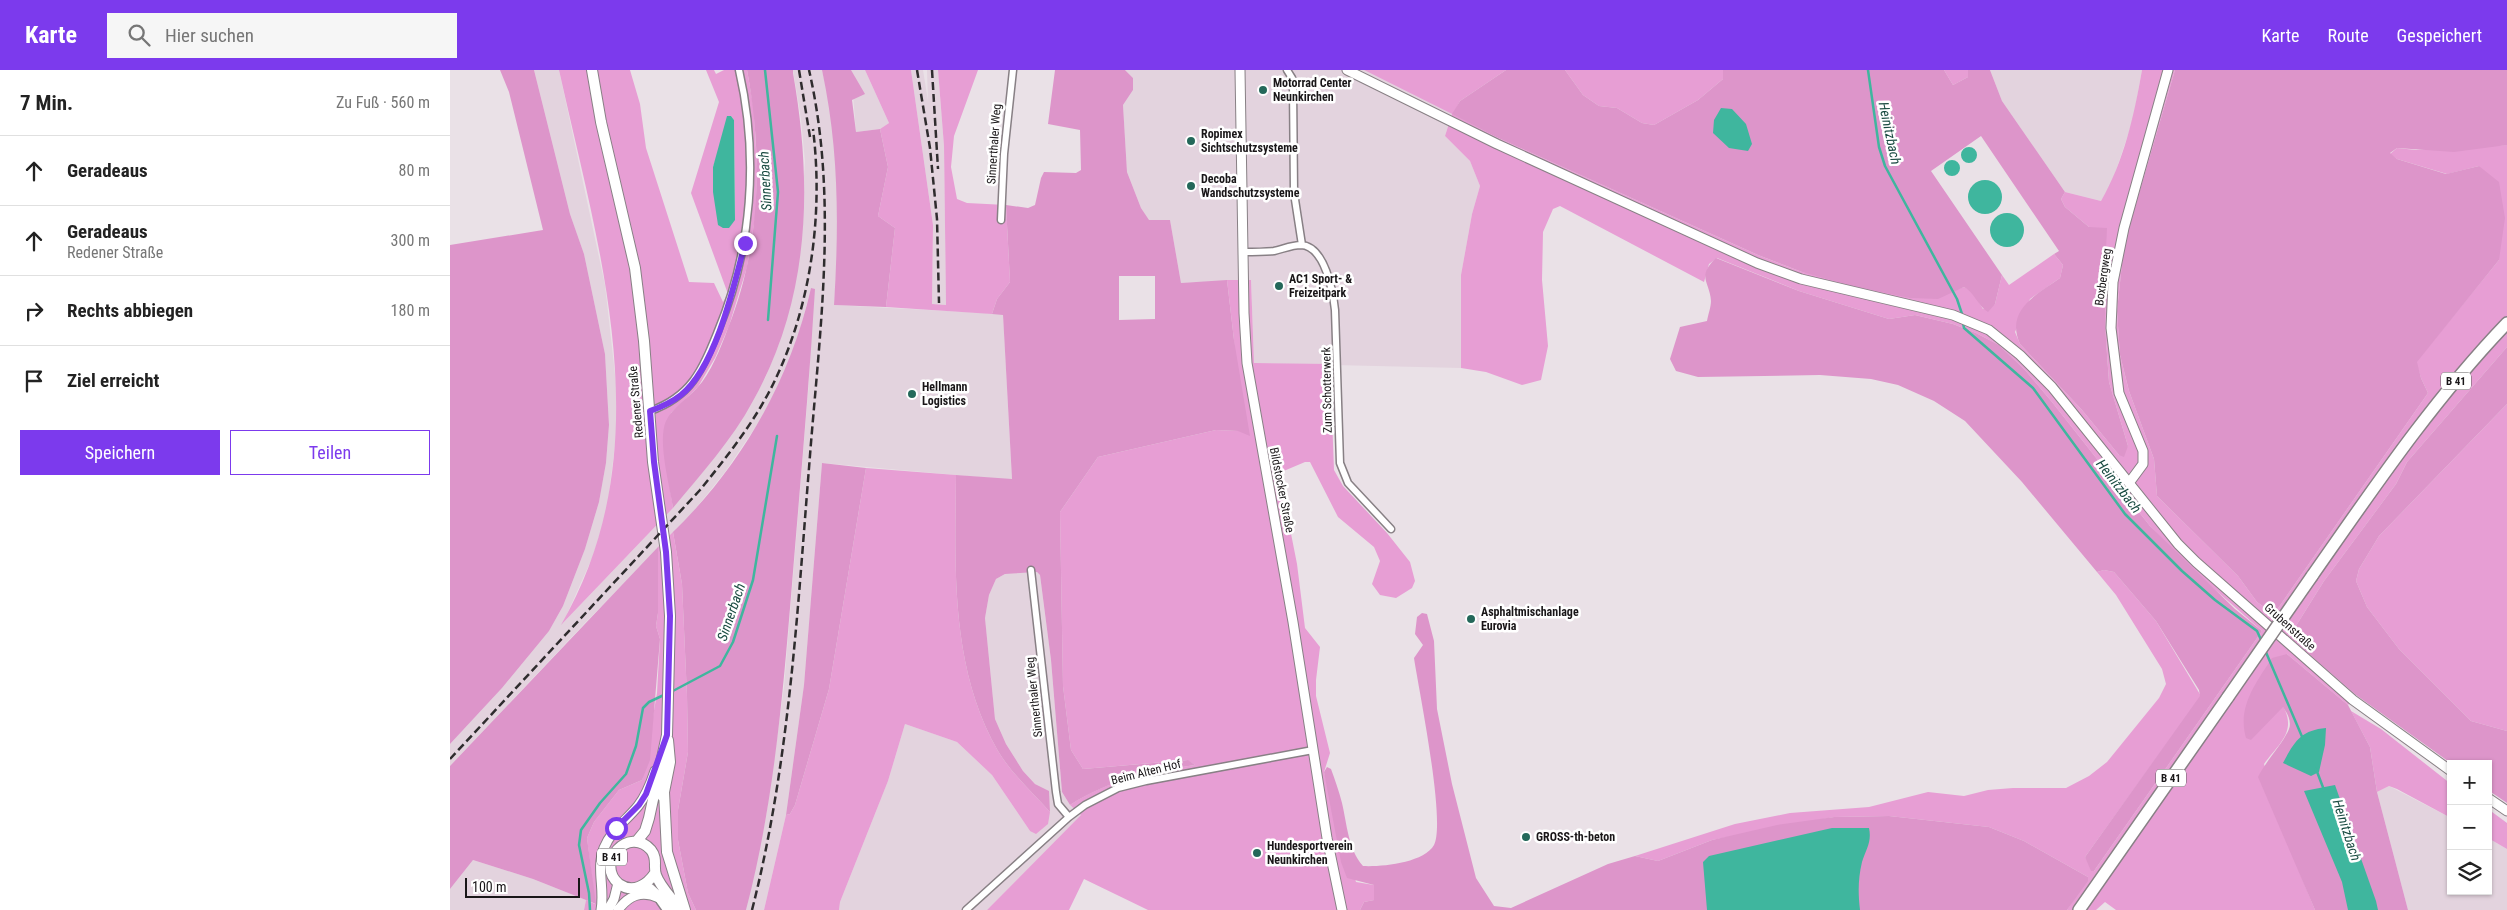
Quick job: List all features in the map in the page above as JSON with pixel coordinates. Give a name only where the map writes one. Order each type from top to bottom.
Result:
[{"type":"highway","name":"B 41","points":[[2079,910],[2422,422],[2457,378],[2507,323]]},
{"type":"highway","name":"B 41","points":[[662,900],[669,910]]},
{"type":"main road","name":"Redener Straße","points":[[592,70],[599,113],[635,268],[654,462],[666,552],[670,616],[670,679],[667,735],[670,762],[664,792],[650,834],[649,848]]},
{"type":"main road","name":"Redener Straße","points":[[636,842],[645,831],[650,818],[667,735]]},
{"type":"main road","name":"B 41","points":[[664,792],[667,852],[685,910]]},
{"type":"main road","name":"B 41","points":[[662,900],[650,889],[636,888],[618,883],[610,870],[612,856],[622,845],[636,842],[649,848],[656,860],[655,874],[680,910]]},
{"type":"main road","points":[[636,888],[649,882],[655,874]]},
{"type":"street","points":[[650,411],[666,405],[682,395],[693,382],[704,365],[729,306],[745,243],[750,199],[749,143],[739,70]]},
{"type":"street","name":"Sinnerthaler Weg","points":[[1001,220],[1004,154],[1013,70]]},
{"type":"street","name":"Bildstocker Straße","points":[[1240,70],[1244,313],[1251,393],[1293,622],[1313,750],[1342,910]]},
{"type":"street","points":[[1243,252],[1274,251],[1302,245],[1294,194],[1293,86],[1292,78],[1287,70]]},
{"type":"street","name":"Grubenstraße","points":[[1347,70],[1497,144],[1757,263],[1801,279],[1953,315],[1989,330],[2020,355],[2052,387],[2196,562],[2353,700],[2447,768]]},
{"type":"street","name":"Boxbergweg","points":[[2130,483],[2143,464],[2143,451],[2119,393],[2116,378],[2111,328],[2113,282],[2124,228],[2168,70]]},
{"type":"street","name":"Zum Schotterwerk","points":[[1302,245],[1310,248],[1317,255],[1332,285],[1336,331],[1340,463],[1343,473],[1348,483],[1391,528]]},
{"type":"street","name":"Sinnerthaler Weg","points":[[1031,570],[1056,792],[1058,804],[1069,817]]},
{"type":"street","name":"Beim Alten Hof","points":[[966,910],[1069,817],[1085,805],[1118,788],[1146,781],[1313,750]]},
{"type":"street","points":[[601,910],[603,894],[600,864],[604,847],[616,828],[639,805],[646,794],[662,752]]},
{"type":"street","points":[[2492,801],[2507,811]]},
{"type":"street","points":[[608,910],[618,883]]},
{"type":"street","points":[[617,910],[626,892],[636,888]]},
{"type":"street","points":[[617,910],[628,898],[636,895],[651,895],[662,900]]},
{"type":"shaded area","points":[[500,70],[534,70],[570,214],[584,254],[605,354],[609,425],[606,463],[599,502],[585,549],[563,606],[549,631],[502,688],[450,744],[450,245],[543,230],[509,92]]},
{"type":"shaded area","points":[[534,70],[559,70],[605,285],[617,392],[617,428],[607,510],[593,556],[563,623],[673,508],[710,463],[752,403],[766,376],[779,344],[797,275],[805,162],[801,119],[793,70],[822,70],[832,114],[838,185],[839,236],[834,305],[1003,314],[1012,480],[822,463],[804,685],[786,815],[764,910],[746,910],[766,817],[784,687],[809,381],[811,289],[795,348],[781,381],[765,413],[725,472],[688,518],[585,623],[450,766],[450,744],[502,688],[549,631],[563,606],[585,549],[599,502],[606,463],[609,425],[605,354],[584,254],[570,214]]},
{"type":"shaded area","points":[[559,70],[630,70],[640,104],[646,148],[689,282],[714,283],[723,302],[728,294],[691,193],[719,102],[706,70],[714,70],[716,74],[724,70],[747,70],[754,110],[757,169],[756,212],[747,267],[729,326],[715,358],[698,387],[671,413],[665,455],[673,508],[561,625],[592,558],[609,490],[616,420],[614,350],[605,280]],"holes":[[[731,116],[734,120],[735,220],[713,167]]]},
{"type":"shaded area","points":[[747,70],[793,70],[803,158],[804,200],[802,241],[796,282],[786,323],[772,362],[753,401],[726,443],[673,508],[663,452],[666,421],[672,412],[702,382],[715,360],[739,297],[753,233],[757,167],[752,102]]},
{"type":"shaded area","points":[[822,70],[851,70],[865,94],[852,100],[856,132],[880,129],[888,167],[878,216],[895,228],[886,307],[834,305],[837,246],[835,158],[828,99]]},
{"type":"shaded area","points":[[851,70],[865,70],[889,123],[880,129],[856,132]]},
{"type":"shaded area","points":[[865,70],[911,70],[933,225],[932,304],[946,305],[944,146],[938,70],[978,70],[954,136],[951,167],[957,199],[967,203],[1006,205],[1010,282],[997,299],[992,314],[886,307],[895,228],[878,216],[888,167],[880,129],[889,123]]},
{"type":"shaded area","points":[[911,70],[923,70],[928,101],[927,70],[938,70],[944,146],[946,305],[932,304],[933,225]]},
{"type":"shaded area","points":[[1055,70],[1125,70],[1133,78],[1133,90],[1123,105],[1127,172],[1141,208],[1149,220],[1170,220],[1181,283],[1227,280],[1234,340],[1250,436],[1238,431],[1216,430],[1098,457],[1060,512],[1063,686],[1071,750],[1083,769],[1188,760],[1195,765],[1130,778],[1099,789],[1070,805],[1062,792],[1051,660],[1040,575],[1037,572],[1005,574],[996,579],[989,595],[985,618],[995,719],[1006,744],[1023,771],[1035,784],[1049,791],[1050,812],[1003,759],[982,719],[971,686],[963,651],[956,581],[955,546],[956,475],[1012,479],[1003,315],[992,314],[997,299],[1010,282],[1006,205],[1028,208],[1035,205],[1044,172],[1076,173],[1081,170],[1080,130],[1048,124]],"holes":[[[1119,276],[1155,276],[1155,319],[1119,320]]]},
{"type":"shaded area","points":[[1125,70],[1364,70],[1452,114],[1445,136],[1470,161],[1480,186],[1472,214],[1461,275],[1461,368],[1254,363],[1251,280],[1181,283],[1170,220],[1149,221],[1141,208],[1127,172],[1123,105],[1133,90],[1133,78]]},
{"type":"shaded area","points":[[1364,70],[1506,70],[1460,101],[1453,114],[1496,137],[1758,255],[1802,272],[1955,290],[1964,287],[1972,291],[1983,309],[1995,304],[2002,275],[2009,285],[2054,254],[2063,265],[2060,278],[2030,299],[2015,332],[2020,344],[2082,410],[2119,455],[2128,446],[2109,382],[2105,313],[2108,282],[2117,248],[2106,252],[2089,227],[2065,207],[2061,199],[2065,192],[2101,201],[2122,154],[2142,70],[2175,70],[2124,245],[2117,311],[2120,355],[2129,391],[2154,459],[2157,496],[2238,576],[2257,602],[2274,614],[2428,393],[2416,362],[2499,260],[2479,166],[2447,174],[2397,159],[2390,154],[2397,148],[2416,150],[2507,145],[2507,347],[2407,462],[2396,484],[2324,581],[2289,637],[2356,695],[2348,705],[2287,654],[2279,710],[2283,706],[2287,715],[2287,730],[2264,764],[2292,854],[2315,910],[2116,910],[2105,902],[2096,910],[2067,910],[2088,877],[2024,841],[1989,827],[1889,816],[1834,817],[1712,840],[1658,861],[1635,856],[1735,824],[1790,813],[1869,807],[1928,792],[1964,796],[1988,790],[2013,788],[2066,788],[2089,776],[2107,762],[2159,698],[2166,684],[2162,669],[2116,595],[2097,572],[2104,570],[2114,572],[2156,621],[2201,696],[2085,857],[2094,871],[2262,631],[2187,565],[2150,526],[2025,370],[1999,345],[1953,324],[1915,315],[1889,319],[1799,291],[1717,258],[1709,264],[1704,282],[1560,206],[1553,209],[1543,232],[1542,280],[1548,346],[1541,380],[1522,385],[1486,372],[1461,368],[1461,275],[1472,214],[1480,186],[1470,161],[1445,136],[1452,114]]},
{"type":"shaded area","points":[[1506,70],[1565,70],[1583,95],[1599,106],[1617,108],[1642,123],[1654,125],[1698,100],[1723,79],[1723,70],[1944,70],[1953,85],[1968,77],[1968,70],[1990,70],[2002,101],[2065,192],[2061,199],[2065,207],[2089,227],[2107,228],[2106,251],[2118,247],[2108,282],[2105,313],[2109,382],[2128,446],[2124,457],[2119,455],[2082,410],[2020,344],[2016,332],[2020,313],[2033,297],[2060,278],[2063,265],[2054,254],[2059,251],[1981,136],[1931,171],[2002,275],[1995,304],[1988,312],[1971,292],[1964,287],[1938,299],[1910,298],[1852,286],[1802,272],[1758,255],[1496,137],[1452,114],[1460,101]]},
{"type":"shaded area","points":[[1565,70],[1723,70],[1723,79],[1698,100],[1654,125],[1642,123],[1617,108],[1599,106],[1583,95]]},
{"type":"shaded area","points":[[1944,70],[1968,70],[1968,77],[1953,85]]},
{"type":"shaded area","points":[[1990,70],[2142,70],[2133,120],[2112,182],[2101,201],[2065,192],[2002,101]]},
{"type":"shaded area","points":[[2175,70],[2507,70],[2507,145],[2454,152],[2397,148],[2390,153],[2397,159],[2446,174],[2479,166],[2499,182],[2505,218],[2499,260],[2417,362],[2421,378],[2428,393],[2274,614],[2257,602],[2238,576],[2157,496],[2154,459],[2129,391],[2120,355],[2117,311],[2124,245]]},
{"type":"shaded area","points":[[1716,258],[1799,291],[1889,319],[1915,315],[1953,324],[1999,345],[2025,370],[2052,402],[2150,526],[2235,609],[2262,631],[2094,871],[2091,871],[2085,857],[2200,696],[2199,690],[2156,621],[2114,572],[2104,570],[2097,572],[2022,482],[1965,421],[1934,401],[1898,385],[1871,379],[1820,375],[1698,377],[1676,371],[1670,359],[1680,327],[1707,321],[1711,301],[1705,275]]},
{"type":"shaded area","points":[[1227,280],[1251,280],[1254,363],[1330,364],[1334,470],[1343,486],[1387,533],[1410,562],[1415,581],[1412,588],[1396,598],[1380,595],[1372,584],[1380,561],[1374,547],[1338,517],[1310,462],[1305,462],[1279,473],[1297,564],[1305,628],[1320,647],[1316,696],[1330,753],[1324,772],[1356,882],[1374,885],[1374,900],[1364,902],[1360,910],[1148,910],[1084,879],[1069,910],[987,910],[1081,815],[1070,805],[1084,796],[1114,783],[1146,774],[1195,765],[1187,760],[1083,769],[1071,750],[1063,686],[1060,512],[1098,457],[1216,430],[1238,431],[1234,340]]},
{"type":"shaded area","points":[[811,288],[815,289],[813,326],[789,625],[776,748],[764,830],[746,910],[696,910],[688,893],[678,840],[678,810],[688,752],[682,584],[673,532],[720,479],[760,420],[790,356]]},
{"type":"shaded area","points":[[2507,347],[2507,404],[2379,536],[2359,569],[2356,581],[2367,607],[2399,649],[2471,721],[2507,731],[2507,803],[2492,793],[2492,760],[2447,760],[2356,695],[2289,637],[2324,581],[2396,484],[2407,462]]},
{"type":"shaded area","points":[[2507,404],[2507,731],[2471,721],[2399,649],[2367,607],[2356,581],[2359,569],[2379,536]]},
{"type":"shaded area","points":[[822,463],[866,468],[829,689],[795,805],[790,814],[786,815],[804,685]]},
{"type":"shaded area","points":[[866,468],[956,475],[956,581],[963,651],[971,686],[982,719],[998,751],[1016,775],[1050,812],[1048,824],[1036,834],[1030,831],[992,775],[957,742],[905,724],[888,781],[840,902],[839,910],[764,910],[786,815],[790,814],[795,805],[829,689]]},
{"type":"shaded area","points":[[673,532],[682,584],[688,752],[678,810],[678,840],[688,893],[696,910],[584,910],[586,900],[595,904],[587,838],[594,822],[619,790],[642,780],[657,693],[660,639],[656,626],[658,613],[658,547]]},
{"type":"shaded area","points":[[658,547],[658,613],[656,626],[660,639],[650,760],[642,780],[619,790],[594,822],[587,838],[596,904],[533,879],[473,860],[450,889],[450,766]]},
{"type":"shaded area","points":[[1037,572],[1040,575],[1051,660],[1062,792],[1070,805],[1082,815],[987,910],[839,910],[840,902],[888,781],[905,724],[957,742],[992,775],[1030,831],[1050,812],[1048,791],[1035,784],[1023,771],[1006,744],[995,719],[985,618],[989,595],[996,579],[1005,574]]},
{"type":"shaded area","points":[[1422,613],[1427,614],[1434,641],[1437,709],[1452,784],[1476,878],[1494,906],[1511,908],[1608,864],[1635,856],[1658,861],[1712,840],[1777,825],[1834,817],[1889,816],[1989,827],[2024,841],[2088,877],[2088,881],[2067,910],[1360,910],[1364,902],[1374,900],[1374,885],[1347,878],[1341,862],[1324,772],[1327,767],[1331,769],[1341,799],[1351,844],[1363,866],[1391,865],[1412,860],[1429,851],[1434,845],[1437,832],[1437,811],[1426,726],[1414,658],[1423,645],[1415,634],[1417,617]]},
{"type":"shaded area","points":[[2287,654],[2348,705],[2370,747],[2377,792],[2408,910],[2315,910],[2258,777],[2287,734],[2290,726],[2289,717],[2283,707],[2251,740],[2246,738],[2244,727],[2246,706],[2254,686],[2272,658]]},
{"type":"shaded area","points":[[2351,711],[2381,729],[2447,781],[2447,816],[2389,786],[2377,792],[2370,747]]},
{"type":"shaded area","points":[[2389,786],[2447,816],[2447,895],[2492,895],[2492,840],[2507,849],[2507,910],[2408,910],[2377,792]]},
{"type":"shaded area","points":[[2492,812],[2507,823],[2507,849],[2492,840]]},
{"type":"shaded area","points":[[473,860],[533,879],[586,900],[584,910],[450,910],[450,889]]},
{"type":"water","points":[[1721,108],[1732,109],[1746,124],[1752,144],[1748,151],[1729,148],[1713,133],[1714,120]]},
{"type":"water","points":[[727,116],[731,116],[734,120],[735,220],[729,228],[723,228],[718,225],[713,192],[713,167]]},
{"type":"water","points":[[1966,147],[1972,147],[1977,152],[1975,161],[1966,163],[1961,158],[1961,152]]},
{"type":"water","points":[[1949,160],[1955,160],[1960,165],[1958,174],[1949,176],[1944,171],[1944,165]]},
{"type":"water","points":[[1985,180],[1992,181],[1997,185],[2001,190],[2001,204],[1997,209],[1992,213],[1985,214],[1978,213],[1973,209],[1969,204],[1968,197],[1969,190],[1973,185],[1978,181]]},
{"type":"water","points":[[2007,213],[2014,214],[2019,218],[2023,223],[2023,237],[2019,242],[2014,246],[2007,247],[2000,246],[1995,242],[1991,237],[1990,230],[1991,223],[1995,218],[2000,214]]},
{"type":"water","points":[[2326,728],[2325,745],[2319,772],[2311,776],[2283,763],[2299,738],[2310,731]]},
{"type":"water","points":[[2335,785],[2378,910],[2348,910],[2342,882],[2304,791]]},
{"type":"water","points":[[1832,828],[1869,828],[1869,841],[1860,874],[1860,910],[1707,910],[1703,862],[1709,856]]},
{"type":"waterway","name":"Sinnerbach","points":[[765,70],[778,192],[768,320]]},
{"type":"waterway","name":"Heinitzbach","points":[[1868,70],[1879,147],[1885,166],[1957,299],[1963,317]]},
{"type":"waterway","name":"Heinitzbach","points":[[1963,323],[1964,328],[2033,388],[2125,514],[2182,571],[2215,600],[2257,631],[2262,642]]},
{"type":"waterway","name":"Sinnerbach","points":[[671,692],[720,666],[733,642],[753,580],[777,436]]},
{"type":"waterway","name":"Heinitzbach","points":[[2265,650],[2303,739]]},
{"type":"waterway","name":"Sinnerbach","points":[[590,910],[589,893],[579,845],[581,830],[600,803],[626,774],[636,746],[643,708],[649,702],[666,694]]},
{"type":"waterway","name":"Heinitzbach","points":[[2316,769],[2324,790]]},
{"type":"railway","points":[[799,70],[810,137]]},
{"type":"railway","points":[[752,910],[775,801],[790,690],[821,318],[825,218],[823,169],[818,119],[809,70]]},
{"type":"railway","points":[[917,70],[930,148],[937,219],[939,303]]},
{"type":"railway","points":[[932,70],[938,169]]},
{"type":"railway","points":[[450,759],[700,490],[761,407],[782,364],[804,299],[815,231],[817,197],[813,129]]},
{"type":"place","name":"Motorrad Center Neunkirchen","points":[[1263,90]]},
{"type":"place","name":"Ropimex Sichtschutzsysteme","points":[[1191,141]]},
{"type":"place","name":"Decoba Wandschutzsysteme","points":[[1191,186]]},
{"type":"place","name":"AC1 Sport- & Freizeitpark","points":[[1279,286]]},
{"type":"place","name":"Hellmann Logistics","points":[[912,394]]},
{"type":"place","name":"Asphaltmischanlage Eurovia","points":[[1471,619]]},
{"type":"place","name":"GROSS-th-beton","points":[[1526,837]]},
{"type":"place","name":"Hundesportverein Neunkirchen","points":[[1257,853]]},
{"type":"route","points":[[616,828],[639,805],[646,794],[667,735],[670,679],[670,616],[666,552],[654,462],[650,411],[666,405],[682,395],[704,365],[729,306],[745,243]]}]
